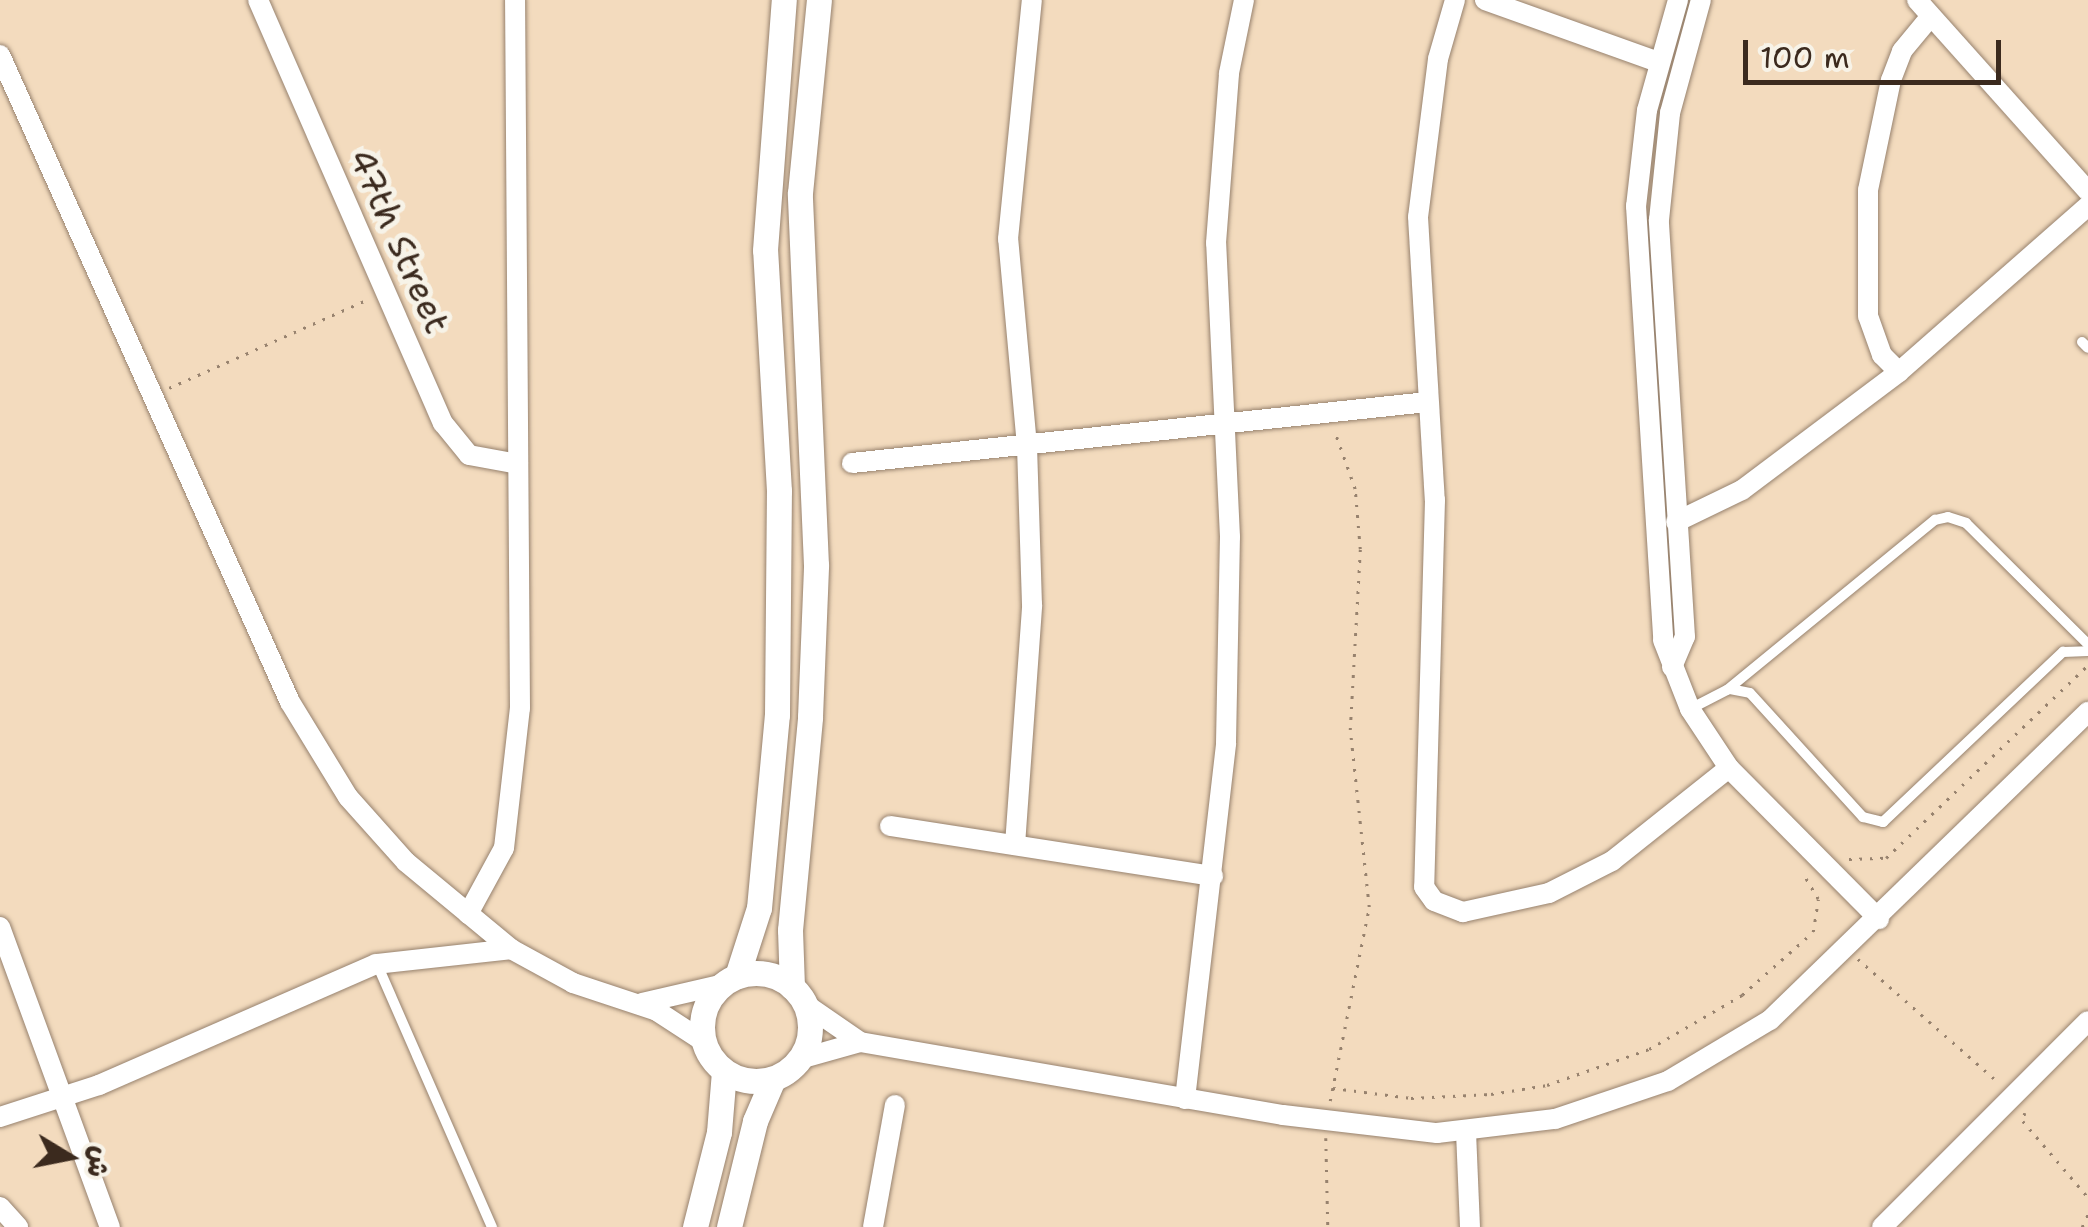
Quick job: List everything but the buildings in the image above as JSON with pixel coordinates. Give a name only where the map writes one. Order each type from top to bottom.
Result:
[{"type":"street","name":"47th Street","points":[[258,0],[450,436],[481,461],[518,464]]},
{"type":"street","points":[[468,914],[504,848],[520,693],[515,0]]},
{"type":"street","points":[[703,1042],[706,1005],[729,980],[758,908],[777,715],[780,490],[764,250],[769,130],[784,0]]},
{"type":"street","points":[[800,1059],[810,1027],[799,996],[790,930],[810,717],[816,565],[800,193],[819,0]]},
{"type":"street","points":[[1016,845],[1030,675],[1027,446],[1008,238],[1032,0]]},
{"type":"street","points":[[1185,1099],[1226,743],[1226,425],[1216,242],[1226,106],[1244,0]]},
{"type":"street","points":[[1455,0],[1438,59],[1418,217],[1436,586],[1421,868],[1434,902],[1448,910],[1481,910],[1582,878],[1729,768]]},
{"type":"street","points":[[1486,0],[1658,62]]},
{"type":"street","points":[[1678,0],[1658,62],[1640,158],[1636,254],[1657,595],[1672,667],[1690,708],[1729,768],[1879,919]]},
{"type":"street","points":[[1672,667],[1685,636],[1659,220],[1670,113],[1701,0]]},
{"type":"street","points":[[1899,372],[1882,355],[1868,316],[1868,190],[1891,80],[1924,8],[2088,191]]},
{"type":"street","points":[[0,55],[302,726],[366,820],[511,949],[573,983],[640,1003],[703,1042],[724,1072],[749,1081],[773,1078],[800,1059],[860,1042],[1326,1122],[1466,1132],[1556,1119],[1668,1081],[1770,1020],[1846,953],[2088,712]]},
{"type":"street","points":[[1676,522],[1742,490],[1899,372],[2088,206]]},
{"type":"street","points":[[852,463],[1428,402]]},
{"type":"street","points":[[890,826],[1213,876]]},
{"type":"street","points":[[0,927],[110,1227]]},
{"type":"street","points":[[0,1117],[61,1096],[376,964],[511,949]]},
{"type":"street","points":[[640,1003],[766,973],[860,1042]]},
{"type":"street","points":[[1882,1227],[2088,1021]]},
{"type":"street","points":[[695,1227],[719,1132],[724,1072]]},
{"type":"street","points":[[729,1227],[754,1121],[773,1078]]},
{"type":"street","points":[[872,1227],[896,1105]]},
{"type":"street","points":[[1466,1132],[1470,1227]]},
{"type":"street","points":[[0,1207],[18,1227]]},
{"type":"lane","points":[[1690,708],[1727,690],[1935,520],[1948,517],[1966,523],[2088,648]]},
{"type":"lane","points":[[1727,690],[1750,693],[1863,817],[1883,822],[2062,652],[2088,648]]},
{"type":"lane","points":[[376,964],[492,1227]]},
{"type":"path","points":[[153,395],[387,292]]},
{"type":"path","points":[[1326,414],[1355,489],[1360,549],[1350,730],[1370,907],[1326,1122],[1328,1227]]},
{"type":"path","points":[[1845,858],[1886,858],[2088,665]]},
{"type":"path","points":[[1333,1088],[1411,1098],[1491,1094],[1578,1076],[1649,1049],[1742,995],[1813,932],[1818,899],[1802,876],[1815,856]]},
{"type":"path","points":[[1846,953],[1874,968],[2014,1094],[2026,1108],[2023,1121],[2088,1197]]},
{"type":"path","points":[[2082,1227],[2088,1214]]}]
